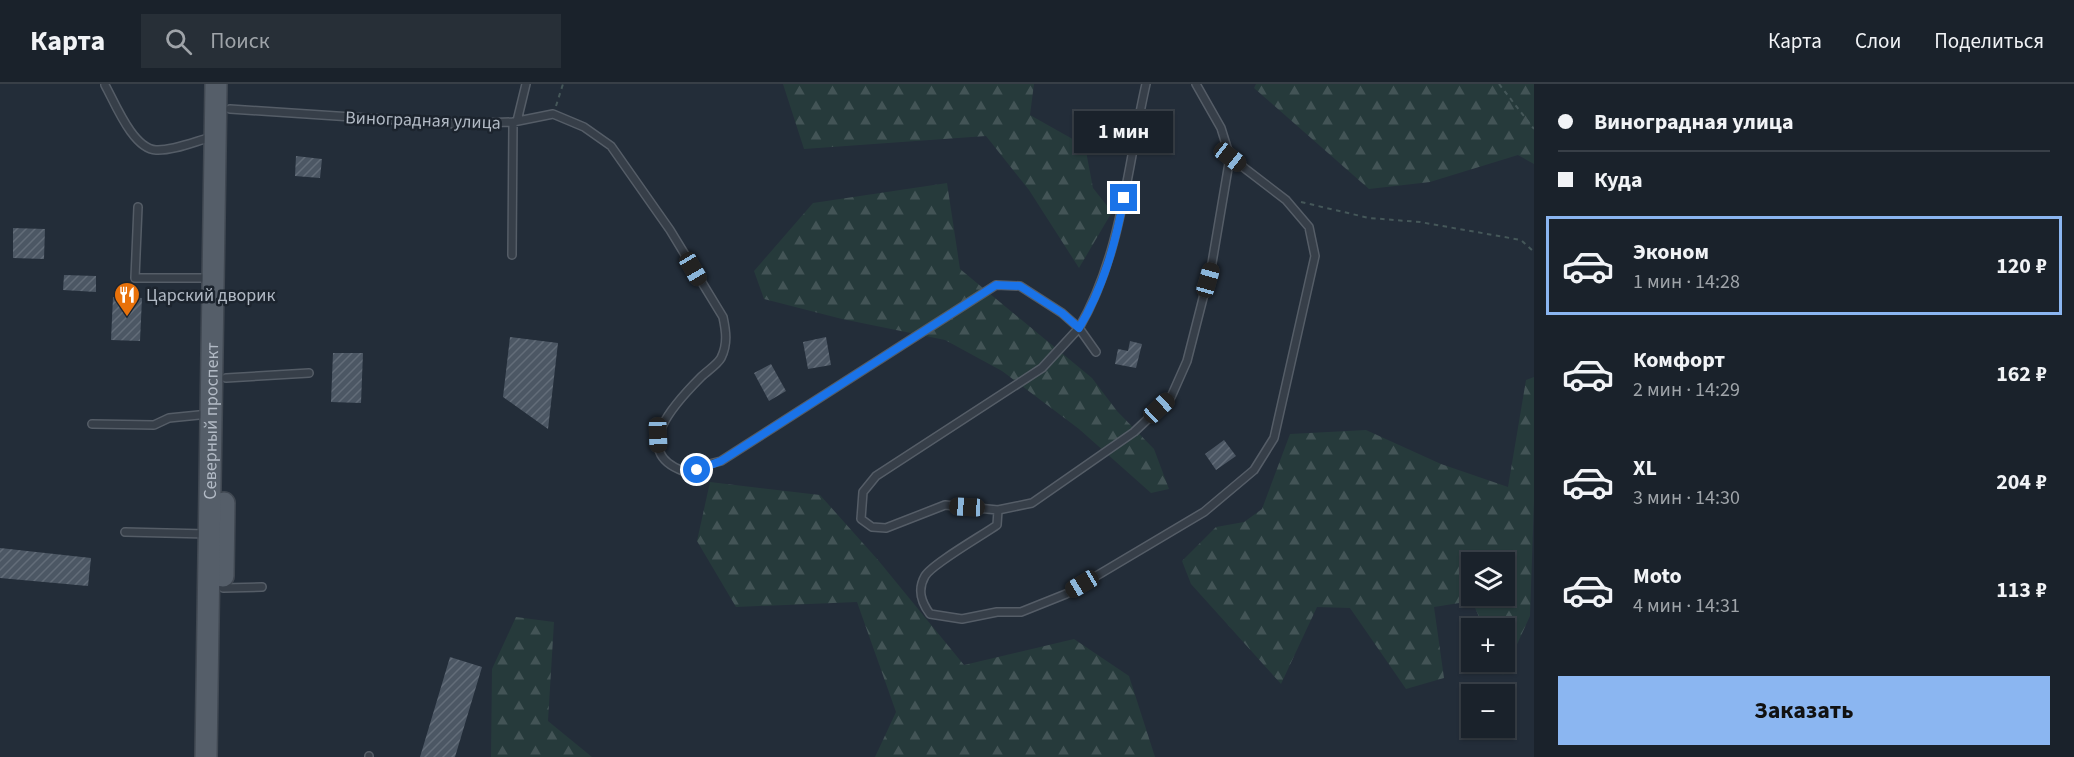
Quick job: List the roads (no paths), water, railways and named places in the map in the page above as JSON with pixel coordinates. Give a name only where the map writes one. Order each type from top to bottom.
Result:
[{"type":"main road","name":"Северный проспект","points":[[206,757],[216,84]]},
{"type":"main road","name":"Северный проспект","points":[[221,757],[230,84]]},
{"type":"lane","points":[[512,255],[515,122],[526,84]]},
{"type":"lane","points":[[1146,84],[1116,239],[1097,298],[1079,328],[1042,368],[971,417],[876,477],[863,492],[860,508],[861,519],[872,527],[886,528],[945,505],[998,510],[1032,503],[1134,432],[1171,397],[1186,361],[1212,263],[1230,157],[1221,128],[1196,84]]},
{"type":"lane","points":[[105,85],[122,117],[145,147],[157,150],[215,137]]},
{"type":"lane","name":"Виноградная улица","points":[[230,109],[457,124],[515,122],[553,114],[584,127],[611,146],[670,230],[723,317],[726,340],[720,360],[674,407],[658,435],[658,450],[663,461],[683,471],[697,470],[721,461],[996,285],[1020,286],[1062,313],[1079,328]]},
{"type":"lane","points":[[998,510],[997,525],[926,574],[920,591],[922,604],[930,614],[962,619],[997,612],[1021,612],[1066,594],[1204,512],[1254,470],[1274,438],[1315,256],[1310,227],[1286,200],[1230,157]]},
{"type":"lane","points":[[138,207],[135,278],[213,278]]},
{"type":"lane","points":[[1079,328],[1096,352]]},
{"type":"lane","points":[[226,378],[309,373]]},
{"type":"lane","points":[[92,424],[154,425],[169,418],[212,413]]},
{"type":"lane","points":[[125,532],[209,534]]},
{"type":"lane","points":[[223,588],[262,587]]},
{"type":"place","name":"Царский дворик","points":[[127,318]]}]
